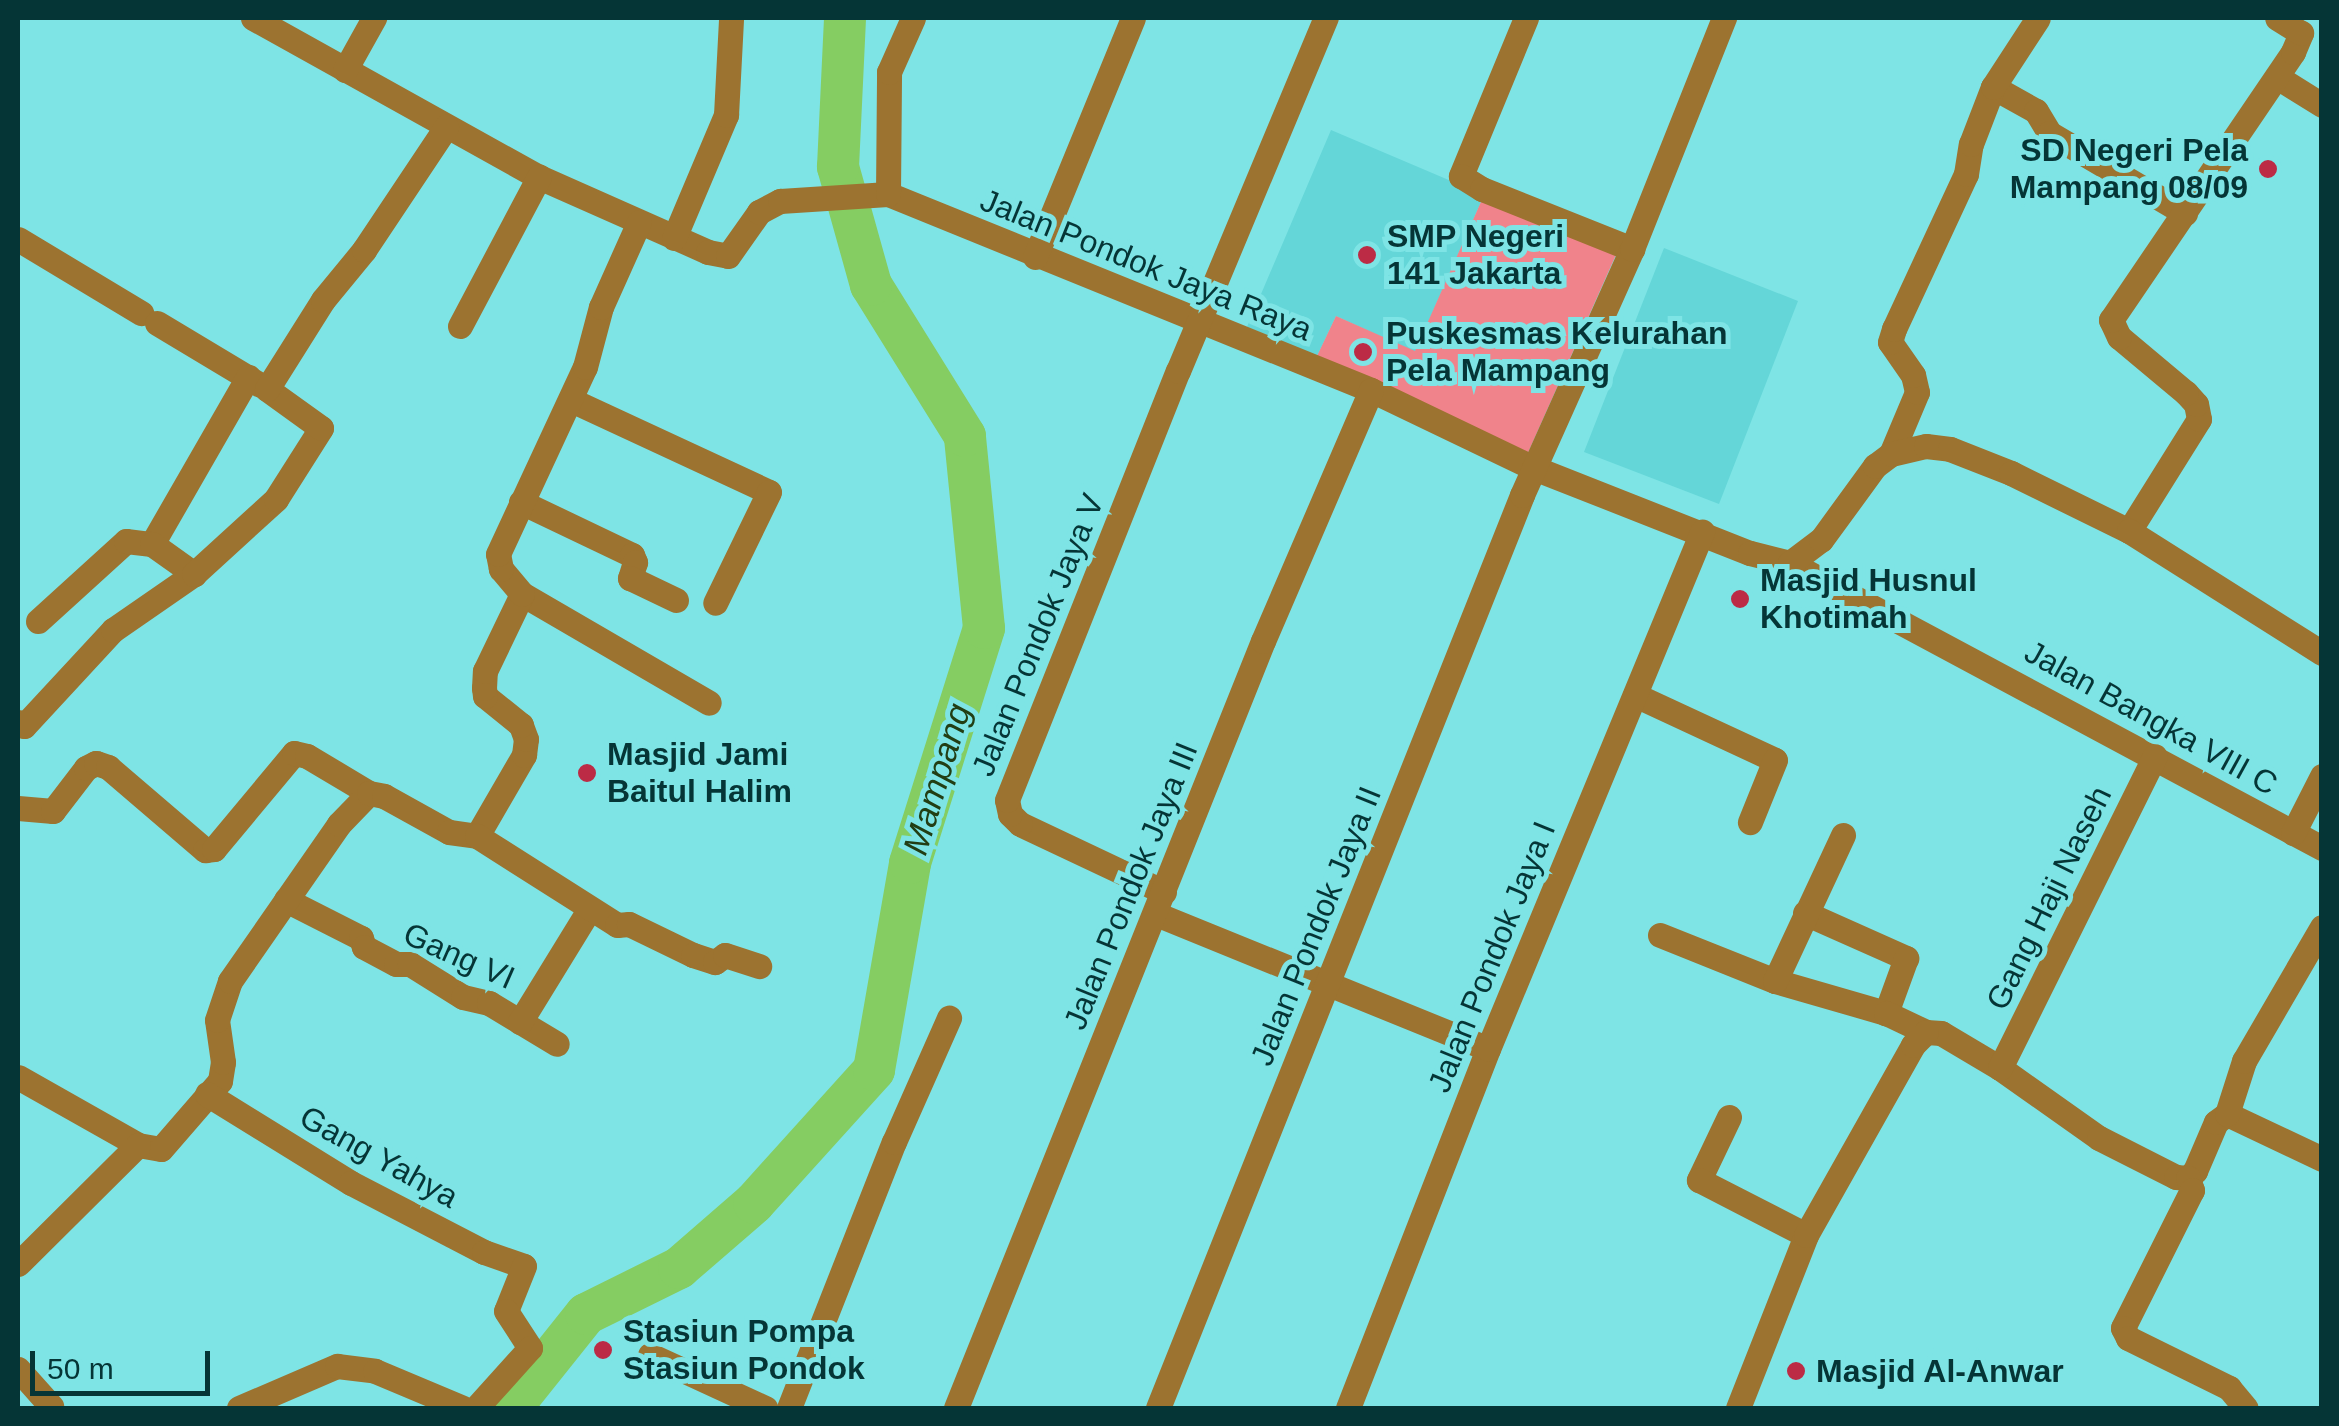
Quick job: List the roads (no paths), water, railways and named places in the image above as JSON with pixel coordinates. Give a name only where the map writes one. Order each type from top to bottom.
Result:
[{"type":"street","points":[[257,18],[539,177],[674,238],[728,256],[760,212],[780,201],[876,194],[889,72],[913,18]]},
{"type":"street","points":[[345,70],[374,18]]},
{"type":"street","points":[[674,238],[700,186],[726,115],[731,18]]},
{"type":"street","points":[[1035,257],[1133,18]]},
{"type":"street","points":[[1200,321],[1326,18]]},
{"type":"street","points":[[1526,18],[1462,176],[1482,189],[1632,249]]},
{"type":"street","name":"Jalan Pondok Jaya II","points":[[1158,1408],[1534,468],[1632,249],[1724,18]]},
{"type":"street","points":[[1890,454],[1917,383],[1890,342],[1966,174],[1971,144],[1993,87],[2038,18]]},
{"type":"street","points":[[2130,531],[2199,420],[2196,404],[2119,337],[2110,320],[2277,77],[2302,33],[2277,18]]},
{"type":"street","points":[[2277,77],[2322,105]]},
{"type":"street","points":[[1993,87],[2036,111],[2050,133],[2186,212]]},
{"type":"street","points":[[152,544],[257,383],[364,250],[446,128]]},
{"type":"street","points":[[460,326],[539,177]]},
{"type":"street","name":"Jalan Pondok Jaya Raya","points":[[876,194],[1371,390],[1534,468],[1750,553],[1790,563]]},
{"type":"street","points":[[639,222],[600,307],[585,368],[498,554],[501,569],[522,594],[709,703]]},
{"type":"street","points":[[18,239],[257,383],[321,428],[276,499],[194,574],[113,630],[24,726],[18,722]]},
{"type":"street","name":"Jalan Pondok Jaya V","points":[[1160,903],[1020,824],[1010,814],[1007,800],[1200,321]]},
{"type":"street","name":"Jalan Pondok Jaya III","points":[[956,1408],[1263,641],[1371,390]]},
{"type":"street","points":[[570,400],[769,492],[715,604]]},
{"type":"street","points":[[1790,563],[1821,540],[1875,466],[1890,454],[1926,446],[1950,449],[2011,473],[2130,531],[2321,652]]},
{"type":"street","points":[[522,502],[632,556],[635,562],[630,578],[676,600]]},
{"type":"street","name":"Jalan Pondok Jaya I","points":[[1348,1408],[1488,1049],[1702,532]]},
{"type":"street","points":[[38,621],[126,541],[152,544],[194,574]]},
{"type":"street","name":"Jalan Bangka VIII C","points":[[1790,563],[2322,848]]},
{"type":"street","points":[[478,836],[524,755],[526,739],[521,725],[486,696],[484,688],[485,671],[522,594]]},
{"type":"street","points":[[1635,695],[1775,760],[1750,822]]},
{"type":"street","points":[[18,808],[52,811],[86,768],[96,763],[108,766],[205,850],[214,849],[294,753],[307,756],[449,832],[478,836],[588,910],[617,925],[629,924],[692,955],[716,962],[725,955],[759,966]]},
{"type":"street","name":"Gang Haji Naseh","points":[[2000,1068],[2155,756]]},
{"type":"street","points":[[2293,833],[2322,776]]},
{"type":"street","points":[[18,1077],[138,1146],[161,1149],[220,1081],[220,1004],[230,981],[339,824],[369,792]]},
{"type":"street","points":[[1774,981],[1842,834]]},
{"type":"street","name":"Gang VI","points":[[286,900],[362,938],[364,947],[396,964],[410,964],[452,992],[489,1002],[557,1044]]},
{"type":"street","points":[[1160,903],[1328,982],[1488,1049]]},
{"type":"street","points":[[520,1022],[588,910]]},
{"type":"street","points":[[1805,913],[1906,958],[1886,1012]]},
{"type":"street","points":[[2246,1408],[2228,1388],[2128,1338],[2123,1328],[2192,1190],[2188,1178],[2216,1122],[2227,1114],[2244,1062],[2322,927]]},
{"type":"street","points":[[1660,936],[1774,981],[1886,1012],[1926,1032],[1941,1033],[2000,1068],[2099,1138],[2188,1178]]},
{"type":"street","points":[[789,1408],[894,1142],[948,1018]]},
{"type":"street","points":[[1738,1408],[1806,1235],[1913,1045],[1926,1032]]},
{"type":"street","name":"Gang Yahya","points":[[207,1094],[352,1183],[484,1252],[524,1266],[506,1311],[530,1348],[463,1408]]},
{"type":"street","points":[[2227,1114],[2322,1159]]},
{"type":"street","points":[[1728,1117],[1699,1180],[1806,1235]]},
{"type":"street","points":[[18,1264],[138,1146]]},
{"type":"street","points":[[650,1355],[765,1408]]},
{"type":"street","points":[[239,1408],[337,1366],[374,1371],[463,1408]]},
{"type":"street","points":[[18,1370],[51,1406]]},
{"type":"waterway","name":"Mampang","points":[[511,1408],[586,1314],[679,1268],[754,1203],[874,1070],[910,863],[984,628],[965,436],[871,285],[838,167],[845,18]]},
{"type":"place","name":"SD Negeri Pela Mampang 08/09","points":[[2268,169]]},
{"type":"place","name":"SMP Negeri 141 Jakarta","points":[[1367,255]]},
{"type":"place","name":"Puskesmas Kelurahan Pela Mampang","points":[[1363,352]]},
{"type":"place","name":"Masjid Husnul Khotimah","points":[[1740,599]]},
{"type":"place","name":"Masjid Jami Baitul Halim","points":[[587,773]]},
{"type":"place","name":"Stasiun Pompa Stasiun Pondok","points":[[603,1350]]},
{"type":"place","name":"Masjid Al-Anwar","points":[[1796,1371]]}]
